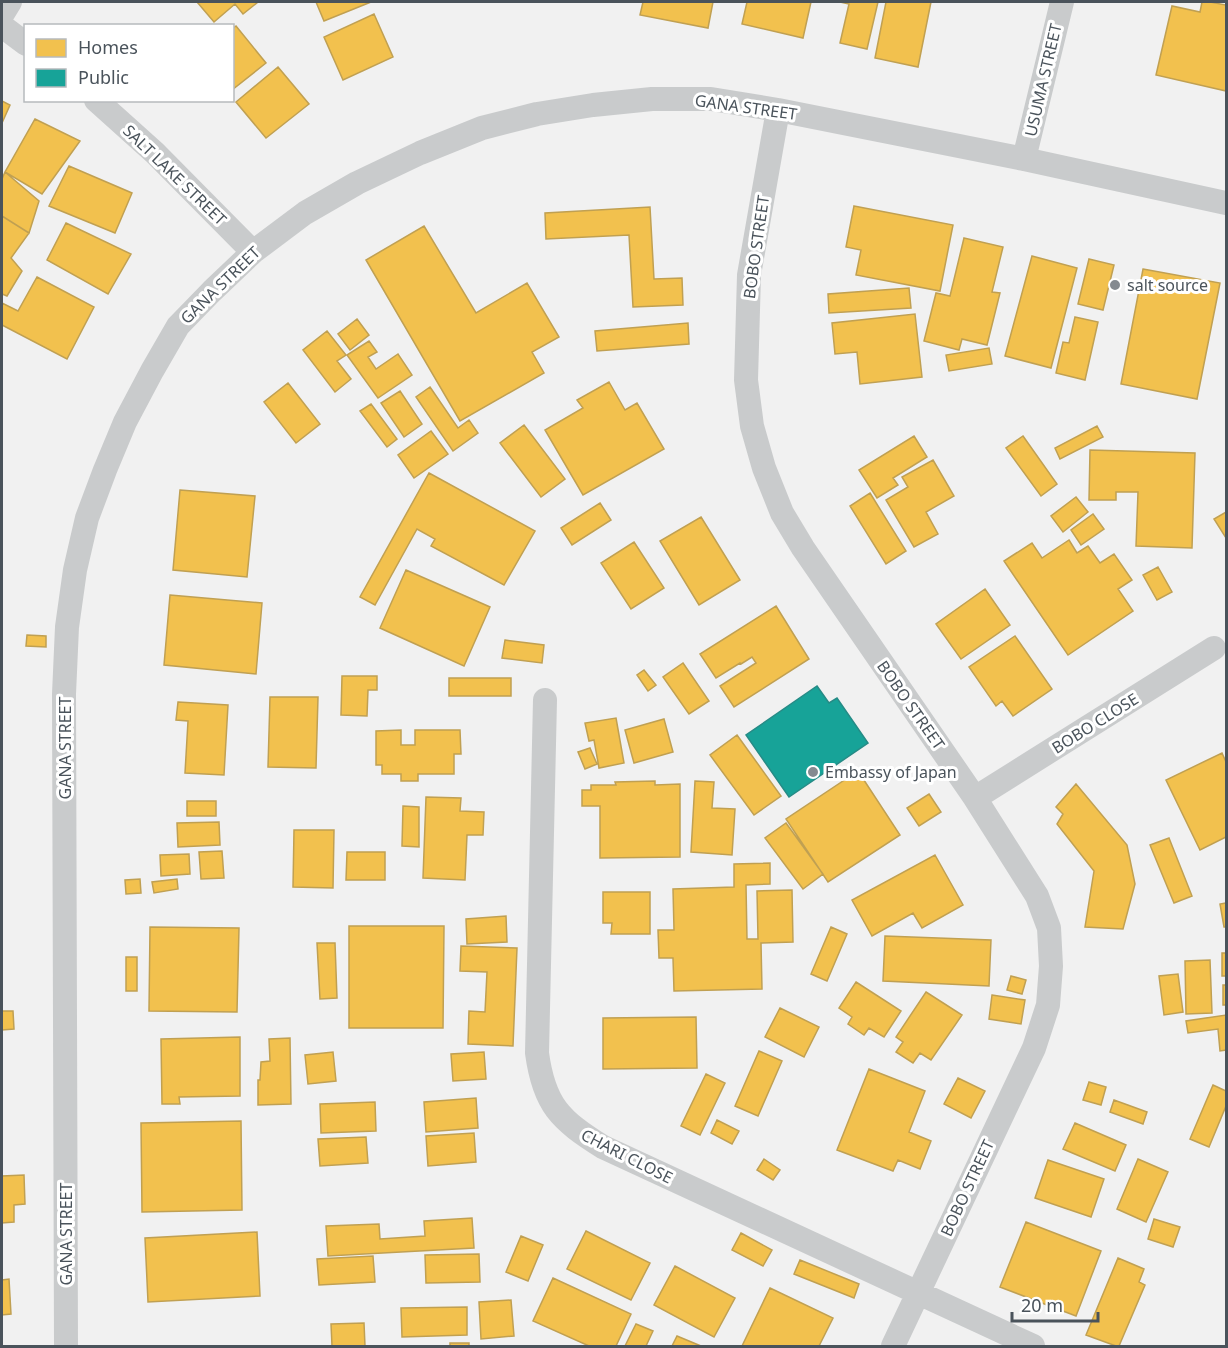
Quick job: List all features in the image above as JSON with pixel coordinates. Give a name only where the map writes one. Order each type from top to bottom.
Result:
[{"type":"street","points":[[2,15],[10,2]]},
{"type":"street","name":"USUMA STREET","points":[[1024,159],[1062,2]]},
{"type":"street","points":[[2,26],[24,42]]},
{"type":"street","name":"GANA STREET","points":[[66,1347],[64,694],[67,627],[75,570],[87,518],[125,422],[178,326],[212,291],[253,252],[305,213],[357,183],[420,153],[482,129],[537,114],[652,99],[711,99],[778,110],[1024,159],[1227,203]]},
{"type":"street","name":"SALT LAKE STREET","points":[[98,102],[155,153],[253,252]]},
{"type":"street","name":"BOBO STREET","points":[[778,110],[749,275],[746,380],[752,426],[764,468],[782,513],[802,548],[975,798],[1037,896],[1049,928],[1052,966],[1048,1005],[1034,1048],[893,1347]]},
{"type":"street","name":"BOBO CLOSE","points":[[975,798],[1215,648]]},
{"type":"street","name":"CHARI CLOSE","points":[[544,700],[537,1053],[540,1076],[548,1098],[561,1116],[576,1130],[603,1147],[1033,1347]]},
{"type":"building: Homes","points":[[197,2],[258,2],[243,14],[235,4],[214,22]]},
{"type":"building: Homes","points":[[316,2],[371,2],[324,21]]},
{"type":"building: Homes","points":[[643,2],[713,2],[708,28],[640,15]]},
{"type":"building: Homes","points":[[747,2],[811,2],[803,38],[742,24]]},
{"type":"building: Homes","points":[[840,2],[878,2],[867,49],[840,43],[849,4]]},
{"type":"building: Homes","points":[[886,2],[931,2],[918,67],[875,58]]},
{"type":"building: Homes","points":[[1202,2],[1226,5],[1226,91],[1156,75],[1172,6],[1200,12]]},
{"type":"building: Homes","points":[[374,14],[393,57],[343,80],[324,37]]},
{"type":"building: Homes","points":[[236,26],[266,63],[234,88],[234,28]]},
{"type":"building: Homes","points":[[278,67],[309,104],[266,138],[236,102]]},
{"type":"building: Homes","points":[[2,101],[10,105],[2,123]]},
{"type":"building: Homes","points":[[35,119],[80,141],[42,194],[5,172]]},
{"type":"building: Homes","points":[[69,166],[132,193],[115,233],[49,206]]},
{"type":"building: Homes","points":[[5,172],[39,201],[29,233],[2,216],[2,179]]},
{"type":"building: Homes","points":[[854,206],[953,225],[940,291],[856,275],[861,250],[846,247]]},
{"type":"building: Homes","points":[[650,207],[654,279],[682,278],[683,305],[633,307],[629,235],[546,239],[545,213]]},
{"type":"building: Homes","points":[[2,216],[29,233],[11,258],[22,271],[7,296],[2,294]]},
{"type":"building: Homes","points":[[66,223],[131,254],[108,294],[47,260]]},
{"type":"building: Homes","points":[[424,226],[476,313],[527,283],[559,337],[532,352],[544,373],[460,421],[366,260]]},
{"type":"building: Homes","points":[[964,238],[1003,247],[992,292],[1000,293],[987,345],[962,339],[959,350],[924,341],[936,293],[950,296]]},
{"type":"building: Homes","points":[[1032,256],[1077,268],[1051,368],[1005,356]]},
{"type":"building: Homes","points":[[1089,259],[1114,265],[1103,310],[1078,304]]},
{"type":"building: Homes","points":[[1143,269],[1220,283],[1197,399],[1121,384]]},
{"type":"building: Homes","points":[[37,277],[94,307],[67,359],[2,325],[2,303],[18,311]]},
{"type":"building: Homes","points":[[909,288],[911,308],[829,313],[828,294]]},
{"type":"building: Homes","points":[[915,314],[922,377],[860,384],[857,352],[835,354],[832,323]]},
{"type":"building: Homes","points":[[1075,317],[1098,322],[1085,380],[1056,373],[1063,342],[1069,343]]},
{"type":"building: Homes","points":[[357,319],[369,335],[350,350],[338,334]]},
{"type":"building: Homes","points":[[688,323],[689,344],[597,351],[595,331]]},
{"type":"building: Homes","points":[[327,331],[346,355],[337,361],[351,379],[335,392],[303,350]]},
{"type":"building: Homes","points":[[369,341],[377,352],[368,357],[376,369],[398,354],[412,375],[378,398],[347,355]]},
{"type":"building: Homes","points":[[989,348],[992,364],[949,371],[946,355]]},
{"type":"building: Homes","points":[[609,382],[625,410],[637,403],[664,449],[583,495],[545,430],[583,408],[577,400]]},
{"type":"building: Homes","points":[[288,383],[320,424],[296,443],[264,402]]},
{"type":"building: Homes","points":[[430,387],[458,428],[469,420],[478,433],[453,451],[416,397]]},
{"type":"building: Homes","points":[[400,391],[422,424],[404,437],[381,403]]},
{"type":"building: Homes","points":[[371,404],[397,439],[387,447],[360,411]]},
{"type":"building: Homes","points":[[524,425],[565,479],[541,497],[500,443]]},
{"type":"building: Homes","points":[[1097,426],[1103,437],[1060,459],[1055,448]]},
{"type":"building: Homes","points":[[431,431],[448,454],[414,478],[398,455]]},
{"type":"building: Homes","points":[[914,436],[927,457],[893,478],[898,485],[877,498],[859,470]]},
{"type":"building: Homes","points":[[1023,436],[1057,484],[1041,496],[1006,448]]},
{"type":"building: Homes","points":[[1090,450],[1195,453],[1192,548],[1136,546],[1138,492],[1116,492],[1116,500],[1089,500]]},
{"type":"building: Homes","points":[[933,460],[954,496],[926,512],[938,534],[914,547],[886,500],[908,487],[902,477]]},
{"type":"building: Homes","points":[[429,473],[535,531],[504,585],[431,546],[435,539],[417,529],[375,605],[360,597]]},
{"type":"building: Homes","points":[[180,490],[255,496],[247,577],[173,570]]},
{"type":"building: Homes","points":[[870,493],[906,551],[886,564],[850,506]]},
{"type":"building: Homes","points":[[1076,497],[1088,512],[1063,532],[1051,516]]},
{"type":"building: Homes","points":[[600,503],[611,520],[572,545],[561,528]]},
{"type":"building: Homes","points":[[1226,512],[1226,538],[1214,519]]},
{"type":"building: Homes","points":[[1093,514],[1104,529],[1081,545],[1071,530]]},
{"type":"building: Homes","points":[[701,517],[740,580],[699,605],[660,541]]},
{"type":"building: Homes","points":[[1069,540],[1077,553],[1088,546],[1100,563],[1114,554],[1132,580],[1118,589],[1133,611],[1068,655],[1004,561],[1032,543],[1042,558]]},
{"type":"building: Homes","points":[[634,542],[664,588],[631,609],[601,563]]},
{"type":"building: Homes","points":[[1158,567],[1172,592],[1157,600],[1143,575]]},
{"type":"building: Homes","points":[[406,570],[490,607],[464,666],[380,628]]},
{"type":"building: Homes","points":[[985,589],[1010,625],[961,659],[936,624]]},
{"type":"building: Homes","points":[[170,595],[262,603],[256,674],[164,665]]},
{"type":"building: Homes","points":[[776,606],[809,659],[734,707],[720,686],[756,663],[752,657],[716,678],[700,654]]},
{"type":"building: Homes","points":[[27,635],[46,636],[46,647],[26,646]]},
{"type":"building: Homes","points":[[1015,636],[1052,689],[1013,716],[1002,701],[996,706],[969,667]]},
{"type":"building: Homes","points":[[505,640],[544,645],[542,663],[502,658]]},
{"type":"building: Homes","points":[[683,663],[709,701],[689,714],[663,677]]},
{"type":"building: Homes","points":[[644,670],[656,685],[648,691],[637,675]]},
{"type":"building: Homes","points":[[342,676],[377,676],[377,690],[368,690],[367,716],[341,715]]},
{"type":"building: Homes","points":[[449,678],[511,678],[511,696],[449,696]]},
{"type":"building: Homes","points":[[270,697],[318,697],[316,768],[268,767]]},
{"type":"building: Homes","points":[[178,702],[228,705],[224,775],[185,773],[188,721],[176,720]]},
{"type":"building: Homes","points":[[616,718],[624,763],[599,768],[594,740],[589,741],[585,723]]},
{"type":"building: Homes","points":[[664,719],[673,752],[634,763],[625,730]]},
{"type":"building: Homes","points":[[401,730],[401,745],[415,745],[415,730],[460,730],[461,754],[454,754],[454,774],[418,774],[418,781],[401,781],[401,774],[382,774],[382,765],[376,765],[376,731]]},
{"type":"building: Homes","points":[[737,735],[781,796],[754,815],[710,755]]},
{"type":"building: Homes","points":[[590,748],[597,764],[585,769],[578,752]]},
{"type":"building: Homes","points":[[1222,753],[1226,762],[1226,837],[1200,850],[1166,780]]},
{"type":"building: Homes","points":[[858,771],[900,835],[828,882],[786,819]]},
{"type":"building: Homes","points":[[655,781],[655,785],[680,784],[680,857],[600,858],[600,806],[582,806],[582,790],[591,790],[591,785],[616,785],[615,782]]},
{"type":"building: Homes","points":[[695,781],[714,782],[712,808],[735,809],[732,855],[691,852]]},
{"type":"building: Homes","points":[[1076,784],[1127,845],[1135,884],[1123,929],[1085,927],[1094,871],[1057,824],[1063,814],[1056,807]]},
{"type":"building: Homes","points":[[929,794],[941,812],[919,826],[907,808]]},
{"type":"building: Homes","points":[[426,797],[461,798],[460,811],[484,812],[483,835],[467,835],[465,880],[423,878]]},
{"type":"building: Homes","points":[[187,801],[216,801],[216,816],[187,816]]},
{"type":"building: Homes","points":[[403,806],[419,807],[419,847],[402,846]]},
{"type":"building: Homes","points":[[219,822],[220,845],[178,847],[177,823]]},
{"type":"building: Homes","points":[[786,823],[823,874],[803,889],[765,838]]},
{"type":"building: Homes","points":[[294,830],[334,830],[333,888],[293,887]]},
{"type":"building: Homes","points":[[1169,838],[1192,896],[1174,903],[1150,845]]},
{"type":"building: Homes","points":[[222,851],[224,878],[201,879],[199,852]]},
{"type":"building: Homes","points":[[347,852],[385,852],[385,880],[346,880]]},
{"type":"building: Homes","points":[[189,854],[190,874],[161,876],[160,855]]},
{"type":"building: Homes","points":[[935,855],[963,905],[922,928],[913,913],[872,936],[852,900]]},
{"type":"building: Homes","points":[[770,863],[770,884],[746,885],[747,939],[758,939],[757,891],[792,890],[793,942],[761,943],[762,989],[674,991],[673,958],[659,958],[658,930],[674,930],[673,889],[734,887],[734,864]]},
{"type":"building: Homes","points":[[140,879],[141,893],[126,894],[125,880]]},
{"type":"building: Homes","points":[[177,879],[178,889],[154,893],[152,882]]},
{"type":"building: Homes","points":[[603,892],[650,892],[650,934],[611,934],[612,923],[603,923]]},
{"type":"building: Homes","points":[[1226,903],[1226,927],[1224,927],[1220,904]]},
{"type":"building: Homes","points":[[506,916],[507,942],[467,944],[466,919]]},
{"type":"building: Homes","points":[[349,926],[444,926],[443,1028],[349,1028]]},
{"type":"building: Homes","points":[[150,927],[239,928],[237,1012],[149,1011]]},
{"type":"building: Homes","points":[[831,927],[847,934],[827,981],[811,974]]},
{"type":"building: Homes","points":[[885,936],[991,940],[989,986],[883,981]]},
{"type":"building: Homes","points":[[317,943],[335,943],[337,998],[320,999]]},
{"type":"building: Homes","points":[[461,946],[517,948],[513,1046],[468,1044],[469,1011],[485,1012],[487,972],[460,971]]},
{"type":"building: Homes","points":[[1222,953],[1226,953],[1226,976],[1222,976]]},
{"type":"building: Homes","points":[[126,957],[137,957],[137,991],[126,991]]},
{"type":"building: Homes","points":[[1210,960],[1212,1013],[1186,1014],[1185,961]]},
{"type":"building: Homes","points":[[1178,974],[1183,1012],[1164,1015],[1159,976]]},
{"type":"building: Homes","points":[[1011,976],[1026,980],[1022,994],[1007,990]]},
{"type":"building: Homes","points":[[856,982],[901,1011],[884,1037],[869,1028],[864,1035],[848,1024],[852,1017],[839,1008]]},
{"type":"building: Homes","points":[[1223,985],[1226,985],[1226,1005],[1223,1005]]},
{"type":"building: Homes","points":[[926,992],[962,1015],[931,1060],[920,1053],[913,1063],[896,1052],[903,1042],[896,1037]]},
{"type":"building: Homes","points":[[992,995],[1025,1000],[1021,1024],[989,1019]]},
{"type":"building: Homes","points":[[780,1008],[819,1027],[804,1057],[765,1037]]},
{"type":"building: Homes","points":[[2,1011],[13,1011],[14,1029],[2,1030]]},
{"type":"building: Homes","points":[[1226,1015],[1226,1050],[1220,1051],[1218,1029],[1188,1033],[1186,1021]]},
{"type":"building: Homes","points":[[696,1017],[697,1068],[603,1069],[603,1018]]},
{"type":"building: Homes","points":[[240,1037],[240,1096],[179,1097],[180,1104],[162,1104],[161,1039]]},
{"type":"building: Homes","points":[[290,1038],[291,1104],[258,1105],[261,1062],[270,1061],[269,1039]]},
{"type":"building: Homes","points":[[759,1051],[782,1061],[758,1116],[735,1106]]},
{"type":"building: Homes","points":[[333,1052],[336,1081],[308,1084],[305,1055]]},
{"type":"building: Homes","points":[[484,1052],[486,1079],[453,1081],[451,1054]]},
{"type":"building: Homes","points":[[869,1069],[925,1091],[909,1132],[931,1141],[920,1169],[898,1160],[893,1171],[837,1150]]},
{"type":"building: Homes","points":[[706,1074],[725,1083],[700,1135],[681,1126]]},
{"type":"building: Homes","points":[[958,1078],[985,1091],[971,1118],[944,1104]]},
{"type":"building: Homes","points":[[1089,1082],[1106,1087],[1101,1105],[1083,1100]]},
{"type":"building: Homes","points":[[1213,1085],[1226,1091],[1226,1106],[1209,1147],[1190,1139]]},
{"type":"building: Homes","points":[[476,1098],[478,1128],[426,1132],[424,1102]]},
{"type":"building: Homes","points":[[1114,1100],[1147,1112],[1143,1124],[1110,1112]]},
{"type":"building: Homes","points":[[375,1102],[376,1131],[321,1133],[320,1104]]},
{"type":"building: Homes","points":[[717,1120],[739,1131],[732,1144],[711,1133]]},
{"type":"building: Homes","points":[[241,1121],[242,1210],[142,1212],[141,1123]]},
{"type":"building: Homes","points":[[1075,1123],[1126,1145],[1115,1171],[1063,1149]]},
{"type":"building: Homes","points":[[474,1133],[476,1162],[428,1166],[426,1136]]},
{"type":"building: Homes","points":[[366,1137],[368,1163],[320,1166],[318,1139]]},
{"type":"building: Homes","points":[[764,1159],[780,1170],[773,1180],[757,1170]]},
{"type":"building: Homes","points":[[1138,1159],[1168,1172],[1146,1222],[1117,1209]]},
{"type":"building: Homes","points":[[1048,1160],[1104,1179],[1091,1217],[1035,1198]]},
{"type":"building: Homes","points":[[24,1175],[25,1204],[14,1205],[14,1222],[2,1223],[2,1176]]},
{"type":"building: Homes","points":[[472,1218],[474,1248],[328,1256],[326,1226],[379,1224],[380,1239],[425,1236],[424,1221]]},
{"type":"building: Homes","points":[[1154,1219],[1180,1227],[1173,1247],[1148,1239]]},
{"type":"building: Homes","points":[[1026,1222],[1101,1251],[1076,1316],[1000,1287]]},
{"type":"building: Homes","points":[[586,1231],[650,1263],[631,1300],[567,1269]]},
{"type":"building: Homes","points":[[257,1232],[260,1296],[148,1302],[145,1238]]},
{"type":"building: Homes","points":[[741,1233],[772,1250],[763,1266],[732,1250]]},
{"type":"building: Homes","points":[[521,1236],[543,1245],[528,1281],[506,1272]]},
{"type":"building: Homes","points":[[479,1254],[480,1282],[426,1283],[425,1255]]},
{"type":"building: Homes","points":[[373,1256],[375,1282],[319,1285],[317,1259]]},
{"type":"building: Homes","points":[[1118,1258],[1144,1269],[1139,1282],[1145,1285],[1119,1346],[1116,1346],[1086,1335]]},
{"type":"building: Homes","points":[[800,1260],[859,1284],[854,1298],[794,1274]]},
{"type":"building: Homes","points":[[675,1266],[735,1298],[714,1337],[654,1305]]},
{"type":"building: Homes","points":[[553,1278],[631,1314],[616,1346],[589,1346],[533,1321]]},
{"type":"building: Homes","points":[[9,1279],[11,1314],[2,1315],[2,1280]]},
{"type":"building: Homes","points":[[770,1288],[833,1318],[819,1346],[742,1346]]},
{"type":"building: Homes","points":[[511,1300],[514,1336],[481,1339],[479,1302]]},
{"type":"building: Homes","points":[[467,1307],[467,1335],[402,1337],[401,1308]]},
{"type":"building: Homes","points":[[364,1323],[365,1346],[332,1346],[331,1324]]},
{"type":"building: Homes","points":[[636,1324],[653,1331],[646,1346],[625,1346]]},
{"type":"building: Homes","points":[[677,1336],[701,1346],[672,1346]]},
{"type":"building: Homes","points":[[450,1343],[469,1343],[469,1346],[450,1346]]},
{"type":"building: Public","points":[[817,686],[829,703],[837,698],[868,743],[789,797],[746,735]]},
{"type":"place","name":"salt source","points":[[1115,285]]},
{"type":"place","name":"Embassy of Japan","points":[[813,772]]}]
